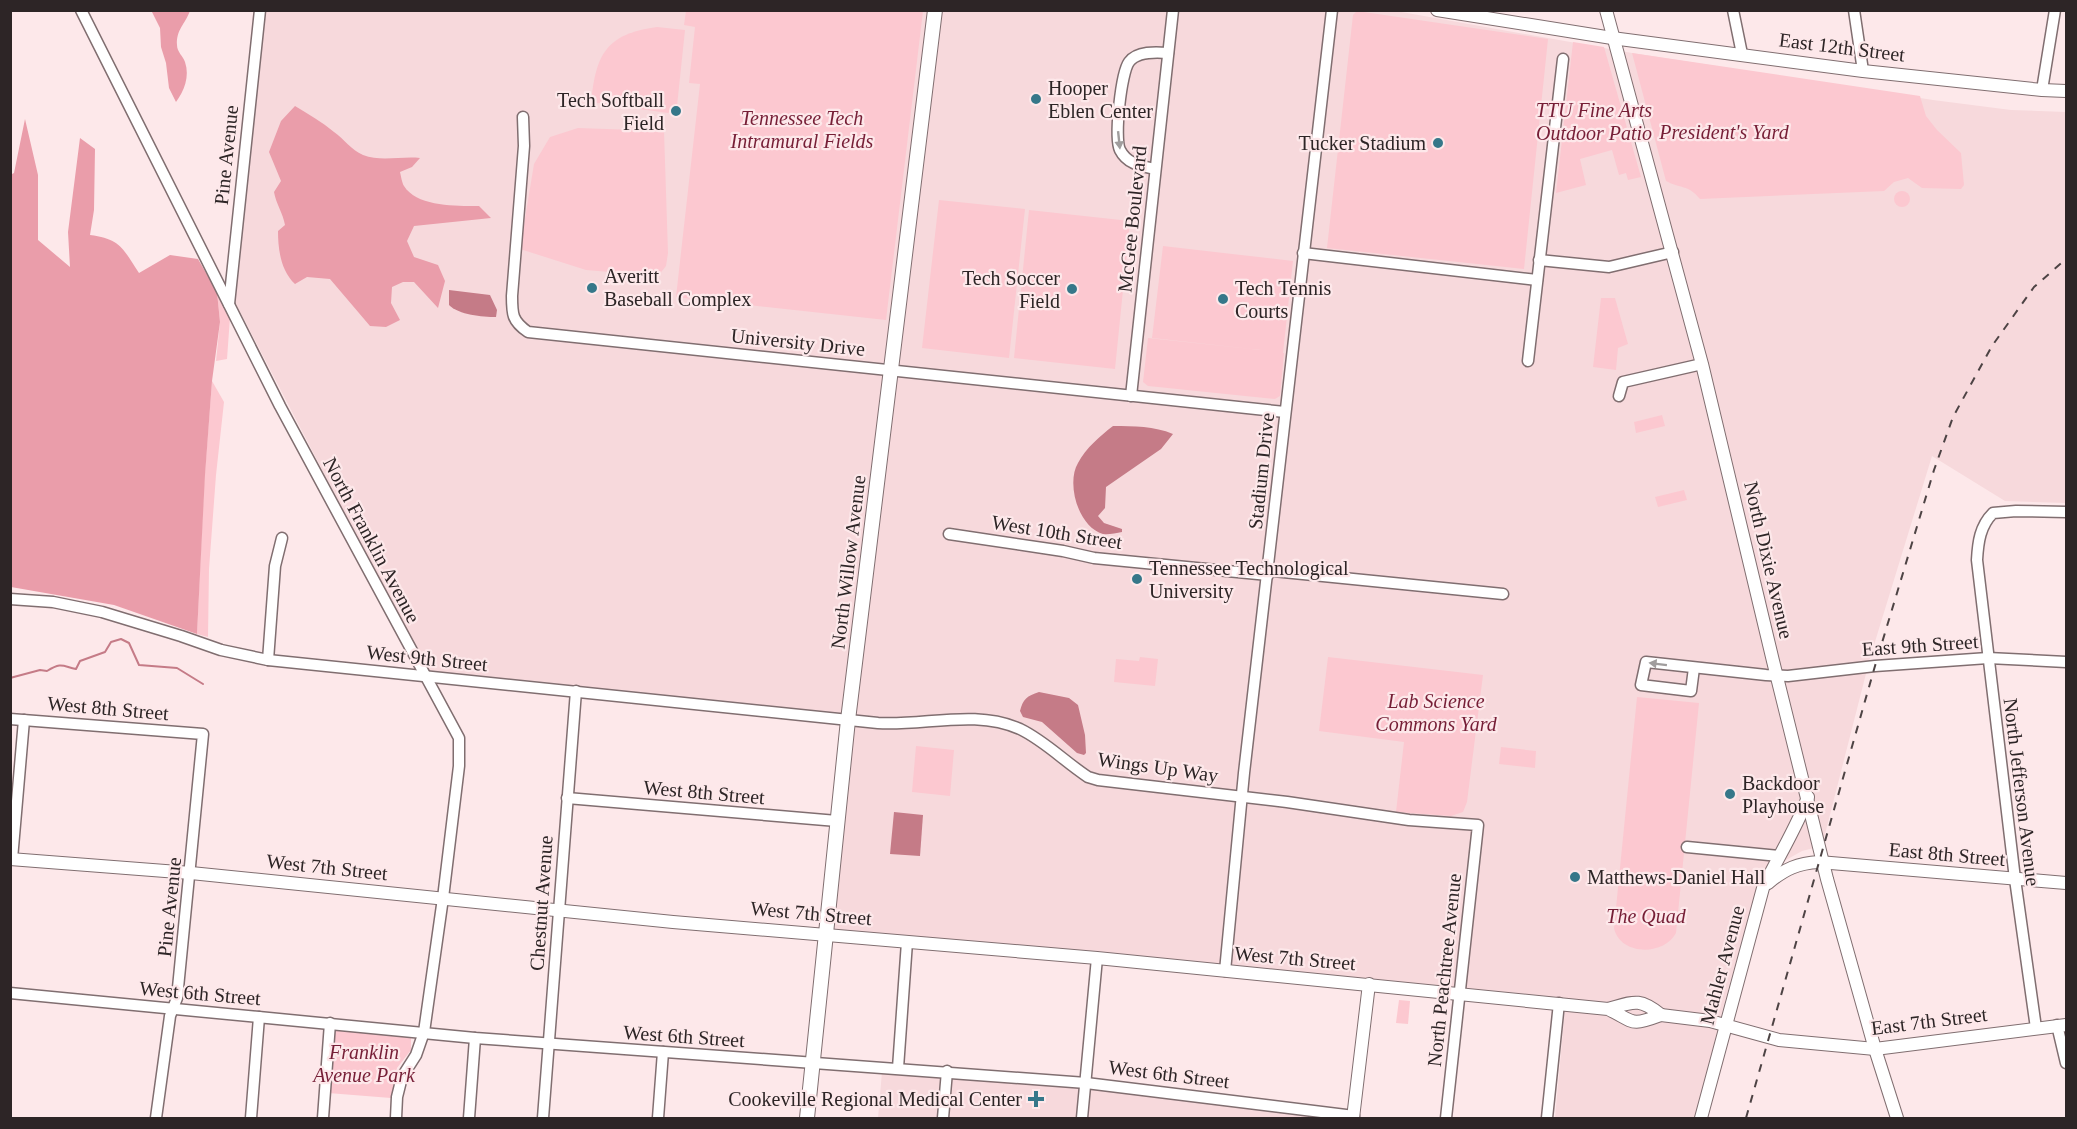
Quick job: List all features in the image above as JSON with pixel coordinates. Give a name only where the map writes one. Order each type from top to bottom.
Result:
[{"type":"main road","name":"North Willow Avenue","points":[[807,1119],[848,720],[935,10]]},
{"type":"street","name":"North Franklin Avenue","points":[[81,10],[280,406],[459,738],[459,766],[424,1032],[416,1055],[402,1077],[397,1096],[396,1119]]},
{"type":"street","name":"Pine Avenue","points":[[229,304],[260,10]]},
{"type":"street","name":"McGee Boulevard","points":[[1131,396],[1173,10]]},
{"type":"street","name":"Stadium Drive","points":[[1225,971],[1242,796],[1270,573],[1285,412],[1332,10]]},
{"type":"street","name":"East 12th Street","points":[[1437,10],[1482,14],[1612,38],[1863,70],[2067,91]]},
{"type":"street","name":"North Dixie Avenue","points":[[1606,10],[1702,364],[1824,863],[1875,1049],[1897,1119]]},
{"type":"street","points":[[1732,10],[1742,54]]},
{"type":"street","points":[[1854,10],[1863,70]]},
{"type":"street","points":[[2043,90],[2055,10]]},
{"type":"street","points":[[1155,169],[1129,161],[1120,149],[1117,138],[1124,73],[1129,61],[1140,54],[1168,53]]},
{"type":"street","points":[[1528,361],[1563,59]]},
{"type":"street","name":"University Drive","points":[[523,117],[524,146],[512,296],[513,315],[518,326],[528,332],[1285,412]]},
{"type":"street","points":[[1539,260],[1609,267],[1673,252]]},
{"type":"street","points":[[1303,253],[1537,280]]},
{"type":"street","points":[[1619,396],[1623,382],[1702,364]]},
{"type":"street","name":"North Jefferson Avenue","points":[[2036,1028],[1988,658],[1977,560],[1978,540],[1984,522],[1993,513],[2067,512]]},
{"type":"street","name":"West 10th Street","points":[[948,534],[1063,551],[1094,558],[1503,594]]},
{"type":"street","points":[[268,660],[275,566],[282,538]]},
{"type":"street","name":"West 9th Street","points":[[10,599],[53,602],[102,612],[221,650],[268,660],[848,720]]},
{"type":"street","name":"East 9th Street","points":[[1694,668],[1691,691],[1641,685],[1644,662],[1777,676],[1988,658],[2067,662]]},
{"type":"street","name":"Chestnut Avenue","points":[[543,1119],[576,691]]},
{"type":"street","name":"West 8th Street","points":[[10,718],[203,734]]},
{"type":"street","name":"Wings Up Way","points":[[848,720],[902,725],[949,719],[995,721],[1036,738],[1088,777],[1409,820],[1478,825]]},
{"type":"street","points":[[11,859],[24,720]]},
{"type":"street","name":"Pine Avenue","points":[[156,1119],[170,1016],[177,998],[203,734]]},
{"type":"street","points":[[1763,888],[1794,832],[1808,797]]},
{"type":"street","name":"West 8th Street","points":[[567,798],[837,821]]},
{"type":"street","name":"North Peachtree Avenue","points":[[1446,1119],[1478,825]]},
{"type":"street","points":[[1790,867],[1815,854],[1817,836]]},
{"type":"street","points":[[1687,847],[1779,856]]},
{"type":"street","name":"West 7th Street","points":[[11,859],[191,873],[673,922],[1097,958],[1608,1008],[1631,1001],[1639,1002],[1660,1015],[1726,1025]]},
{"type":"street","name":"Mahler Avenue","points":[[1701,1119],[1763,888],[1790,867],[1804,863],[1824,863]]},
{"type":"street","name":"East 8th Street","points":[[1824,863],[2067,883]]},
{"type":"street","points":[[898,1068],[907,942]]},
{"type":"street","points":[[1082,1119],[1097,958]]},
{"type":"street","points":[[1353,1117],[1369,984]]},
{"type":"street","name":"West 6th Street","points":[[11,994],[476,1038],[1086,1083],[1353,1117]]},
{"type":"street","points":[[1547,1119],[1559,1003]]},
{"type":"street","name":"West 7th Street","points":[[1608,1008],[1630,1022],[1646,1022],[1660,1015]]},
{"type":"street","points":[[251,1119],[259,1017]]},
{"type":"street","points":[[323,1119],[330,1023]]},
{"type":"street","name":"East 7th Street","points":[[1726,1025],[1779,1040],[1875,1049],[2062,1025]]},
{"type":"street","points":[[2062,1025],[2067,1063]]},
{"type":"street","points":[[469,1119],[476,1038]]},
{"type":"street","points":[[658,1119],[663,1052]]},
{"type":"street","points":[[944,1119],[947,1071]]},
{"type":"shaded area","points":[[143,11],[190,11],[179,31],[177,40],[177,47],[185,62],[187,73],[184,88],[176,102],[169,88],[166,63],[161,47],[160,28],[152,12]]},
{"type":"shaded area","name":"Tennessee Technological University","points":[[265,11],[1396,11],[1632,53],[1933,100],[2011,110],[2066,112],[2066,503],[2005,501],[1932,456],[1870,658],[1822,846],[1802,851],[1786,860],[1757,887],[1720,1019],[1696,1118],[1555,1118],[1566,998],[1102,952],[833,930],[854,716],[427,672],[235,302]]},
{"type":"shaded area","points":[[295,106],[325,125],[363,155],[377,158],[420,158],[412,167],[400,172],[404,186],[418,198],[438,204],[479,206],[491,218],[414,226],[407,241],[414,257],[438,265],[445,281],[438,308],[414,282],[403,282],[392,287],[391,303],[400,320],[386,327],[370,326],[330,279],[307,277],[295,284],[290,279],[281,260],[278,231],[285,225],[274,192],[281,181],[269,152],[281,121]]},
{"type":"shaded area","points":[[25,119],[38,175],[38,240],[70,267],[68,232],[80,138],[95,149],[94,210],[90,235],[115,242],[125,251],[139,273],[170,255],[198,259],[217,292],[220,322],[212,381],[205,475],[197,634],[114,605],[11,587],[10,175],[14,173]]},
{"type":"shaded area","points":[[449,290],[490,295],[497,310],[496,317],[471,315],[453,308],[449,305]]},
{"type":"shaded area","points":[[1113,426],[1151,428],[1173,434],[1161,449],[1106,487],[1105,508],[1098,516],[1104,523],[1122,529],[1122,532],[1103,534],[1094,530],[1081,514],[1073,482],[1081,458]]},
{"type":"shaded area","points":[[1039,692],[1069,698],[1078,705],[1085,735],[1086,753],[1084,755],[1077,753],[1042,722],[1023,717],[1020,711],[1024,701]]},
{"type":"shaded area","points":[[894,812],[923,815],[920,856],[890,854]]},
{"type":"shaded area","name":"Cookeville Regional Medical Center","points":[[882,1072],[1098,1087],[1321,1118],[878,1118]]},
{"type":"green space","name":"Tennessee Tech Intramural Fields","points":[[686,11],[923,11],[886,320],[676,297],[700,84],[689,83],[695,27],[684,25]]},
{"type":"green space","name":"Tucker Stadium","points":[[1357,11],[1548,39],[1524,269],[1327,248],[1353,15]]},
{"type":"green space","name":"Tech Softball Field","points":[[657,27],[685,30],[677,106],[668,113],[591,102],[596,71],[607,49],[626,35]]},
{"type":"green space","name":"TTU Fine Arts Outdoor Patio","points":[[1573,42],[1604,47],[1641,177],[1628,180],[1626,173],[1619,175],[1612,150],[1580,159],[1586,185],[1556,193]]},
{"type":"green space","name":"President's Yard","points":[[1632,53],[1920,96],[1926,116],[1961,153],[1964,185],[1961,189],[1922,188],[1908,178],[1894,182],[1884,191],[1700,199],[1688,189],[1666,181]]},
{"type":"green space","name":"Averitt Baseball Complex","points":[[578,128],[664,131],[668,253],[666,266],[658,276],[586,270],[520,249],[534,164],[550,137]]},
{"type":"green space","points":[[1902,191],[1908,193],[1910,199],[1908,205],[1902,207],[1896,205],[1894,199],[1896,193]]},
{"type":"green space","name":"Tech Soccer Field","points":[[939,200],[1025,209],[1009,358],[922,348]]},
{"type":"green space","name":"Tech Soccer Field","points":[[1029,210],[1130,221],[1115,369],[1014,358]]},
{"type":"green space","name":"Tech Tennis Courts","points":[[1163,246],[1293,261],[1280,396],[1275,399],[1148,386],[1143,382],[1148,338],[1261,350],[1152,338]]},
{"type":"green space","points":[[217,292],[230,317],[227,359],[216,361],[220,322]]},
{"type":"green space","points":[[1601,298],[1615,298],[1628,344],[1618,348],[1616,370],[1593,367]]},
{"type":"green space","points":[[212,381],[224,402],[209,569],[208,637],[197,634],[204,485]]},
{"type":"green space","points":[[1662,415],[1665,426],[1636,433],[1634,422]]},
{"type":"green space","points":[[1684,490],[1687,500],[1658,507],[1655,497]]},
{"type":"green space","points":[[1140,657],[1158,659],[1155,686],[1114,682],[1116,659],[1139,661]]},
{"type":"green space","name":"Lab Science Commons Yard","points":[[1328,657],[1483,675],[1467,802],[1463,812],[1451,816],[1396,812],[1404,742],[1319,731]]},
{"type":"green space","name":"The Quad","points":[[1637,697],[1699,703],[1676,933],[1662,946],[1643,950],[1625,944],[1618,937],[1614,928]]},
{"type":"green space","points":[[916,746],[954,750],[950,796],[912,792]]},
{"type":"green space","points":[[1501,747],[1536,751],[1535,768],[1499,764]]},
{"type":"green space","points":[[1399,1000],[1410,1001],[1408,1024],[1396,1023]]},
{"type":"green space","name":"Franklin Avenue Park","points":[[335,1029],[405,1034],[411,1038],[411,1050],[397,1068],[391,1098],[328,1093]]},
{"type":"waterway","points":[[10,678],[40,670],[47,671],[59,666],[76,669],[80,661],[105,652],[111,642],[121,639],[129,643],[139,665],[177,668],[203,684]]},
{"type":"railway","points":[[1746,1118],[1875,666],[1934,470],[1953,417],[1992,346],[2034,287],[2066,259]]},
{"type":"place","name":"Hooper Eblen Center","points":[[1036,99]]},
{"type":"place","name":"Tech Softball Field","points":[[676,111]]},
{"type":"place","name":"Tucker Stadium","points":[[1438,143]]},
{"type":"place","name":"Averitt Baseball Complex","points":[[592,288]]},
{"type":"place","name":"Tech Soccer Field","points":[[1072,289]]},
{"type":"place","name":"Tech Tennis Courts","points":[[1223,299]]},
{"type":"place","name":"Tennessee Technological University","points":[[1137,579]]},
{"type":"place","name":"Backdoor Playhouse","points":[[1730,794]]},
{"type":"place","name":"Matthews-Daniel Hall","points":[[1575,877]]},
{"type":"place","name":"Cookeville Regional Medical Center","points":[[1036,1099]]}]
